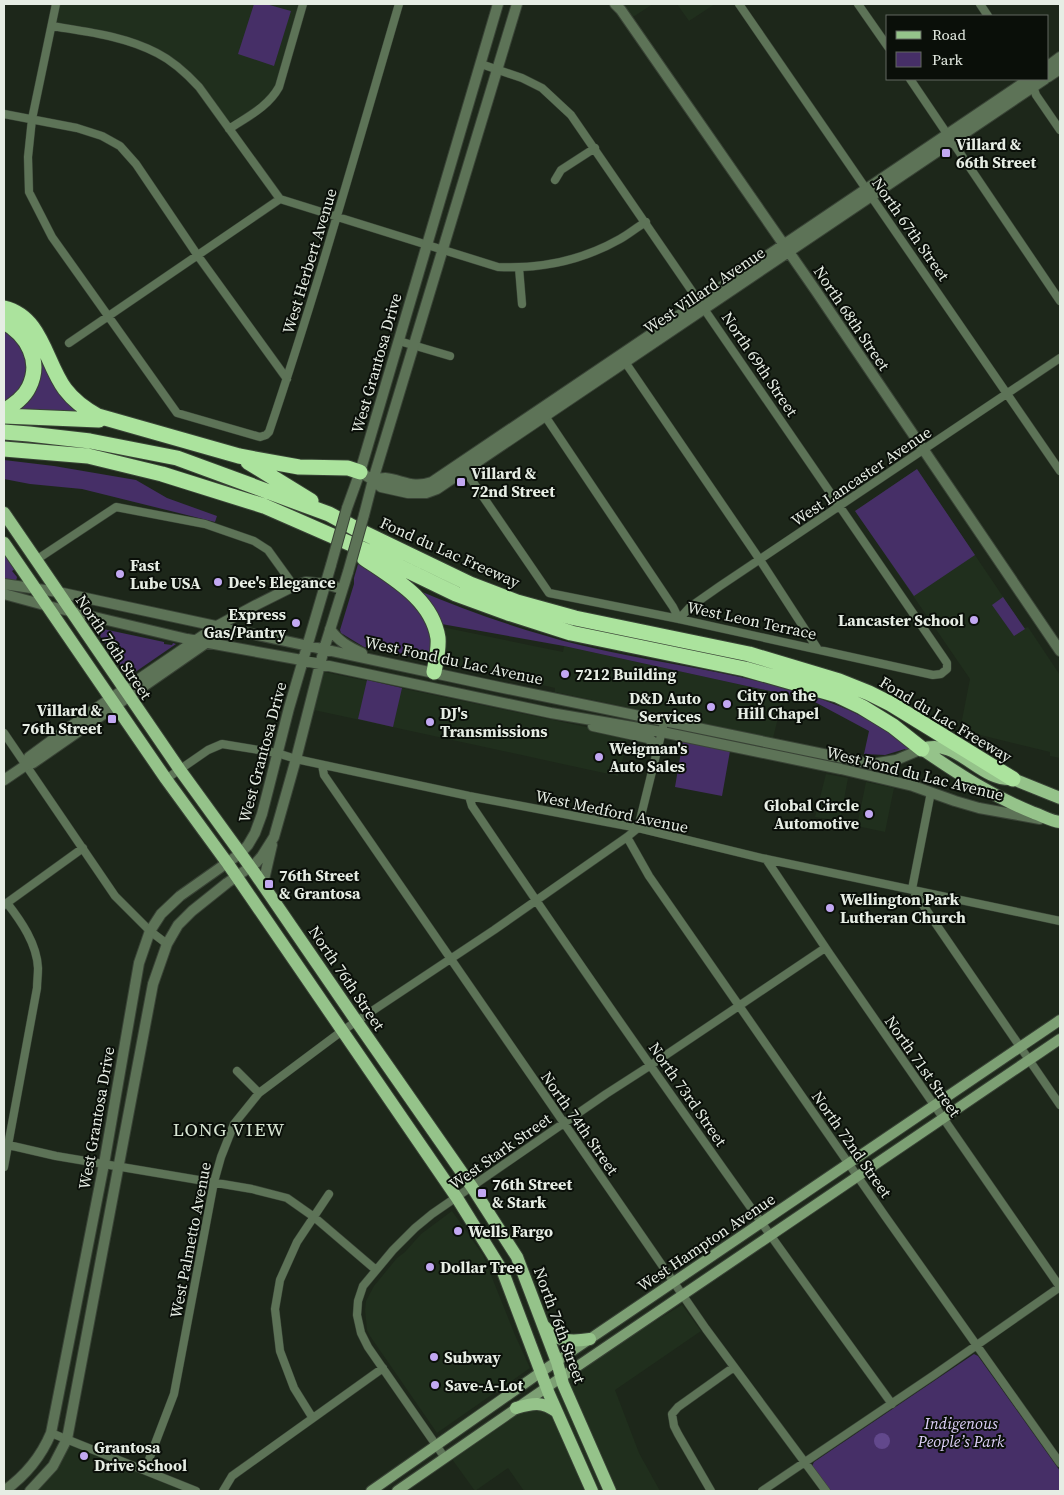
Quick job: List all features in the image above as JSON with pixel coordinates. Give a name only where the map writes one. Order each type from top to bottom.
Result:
[{"type":"highway","points":[[4,308],[24,318],[37,334],[57,377],[72,398],[98,416],[239,456],[299,467],[348,468],[366,476]]},
{"type":"highway","points":[[4,322],[15,328],[24,338],[33,362],[33,375],[29,387],[14,404],[4,411]]},
{"type":"highway","points":[[4,416],[79,418],[120,423]]},
{"type":"highway","name":"Fond du Lac Freeway","points":[[4,432],[90,441],[177,458],[329,514],[470,584],[518,602],[575,618],[749,654],[839,681],[891,704],[1013,779]]},
{"type":"highway","name":"Fond du Lac Freeway","points":[[4,449],[88,456],[162,474],[264,506],[367,551],[456,594],[508,613],[571,633],[745,669],[837,695],[893,726],[922,748]]},
{"type":"highway","points":[[239,456],[293,489],[329,514]]},
{"type":"highway","points":[[325,532],[396,580],[421,601],[432,620],[438,636],[434,672]]},
{"type":"main road","name":"North 76th Street","points":[[4,512],[180,770],[263,884],[472,1186],[516,1257],[557,1362],[561,1377],[610,1491]]},
{"type":"main road","name":"North 76th Street","points":[[4,543],[166,779],[228,864],[457,1198],[503,1272],[546,1387],[592,1491]]},
{"type":"main road","name":"West Fond du Lac Avenue","points":[[922,748],[933,746],[948,748],[999,779],[1013,779],[1060,798]]},
{"type":"main road","name":"West Fond du Lac Avenue","points":[[922,748],[996,796],[1015,806],[1058,822]]},
{"type":"main road","name":"West Hampton Avenue","points":[[371,1491],[541,1372],[1060,1020]]},
{"type":"main road","name":"West Hampton Avenue","points":[[397,1491],[546,1387],[1060,1039]]},
{"type":"main road","points":[[541,1321],[549,1332],[558,1338],[571,1341],[590,1339]]},
{"type":"main road","points":[[516,1408],[537,1403],[557,1412]]},
{"type":"street","points":[[56,4],[32,119],[28,157],[29,192],[52,237],[108,317]]},
{"type":"street","points":[[229,129],[266,104],[274,96],[279,87],[303,4]]},
{"type":"street","name":"West Herbert Avenue","points":[[108,317],[176,413],[260,437],[269,432],[337,217],[399,4]]},
{"type":"street","name":"West Grantosa Drive","points":[[30,1491],[53,1466],[67,1439],[153,984],[167,944],[178,925],[192,911],[236,876],[256,863],[274,837],[324,649],[364,515],[366,476],[398,341],[498,4]]},
{"type":"street","name":"West Grantosa Drive","points":[[4,1491],[26,1472],[43,1449],[51,1433],[104,1164],[139,963],[150,931],[162,914],[180,896],[241,854],[255,833],[262,814],[289,708],[347,508],[366,476],[414,346],[517,4]]},
{"type":"street","name":"North 68th Street","points":[[616,4],[787,248],[1060,651]]},
{"type":"street","name":"North 67th Street","points":[[739,4],[1060,471]]},
{"type":"street","points":[[858,4],[886,44]]},
{"type":"street","points":[[980,4],[987,15]]},
{"type":"street","points":[[52,26],[126,40],[158,53],[184,71],[199,87],[280,199],[498,267],[519,268],[555,264],[586,255],[619,239],[646,222]]},
{"type":"street","points":[[1049,65],[1060,57]]},
{"type":"street","name":"North 69th Street","points":[[481,64],[522,78],[542,88],[571,115],[943,657],[947,669]]},
{"type":"street","name":"West Villard Avenue","points":[[1049,77],[1060,69]]},
{"type":"street","points":[[911,80],[1060,301]]},
{"type":"street","points":[[1031,82],[1036,95],[1060,130]]},
{"type":"street","name":"West Villard Avenue","points":[[366,476],[381,487],[408,493],[426,493],[437,489],[462,467],[542,412],[1031,82]]},
{"type":"street","points":[[4,114],[77,128],[102,136],[120,146],[136,164],[198,256],[287,379]]},
{"type":"street","points":[[554,180],[561,170],[595,148]]},
{"type":"street","points":[[69,343],[280,199]]},
{"type":"street","points":[[519,268],[522,304]]},
{"type":"street","points":[[398,341],[450,356]]},
{"type":"street","name":"West Lancaster Avenue","points":[[679,619],[690,607],[1060,358]]},
{"type":"street","points":[[623,359],[760,560],[817,648]]},
{"type":"street","points":[[542,412],[673,607],[679,619]]},
{"type":"street","name":"West Leon Terrace","points":[[462,467],[549,593],[817,648],[933,675],[941,674],[947,669]]},
{"type":"street","points":[[36,560],[116,506],[204,524],[254,541],[268,550],[294,586]]},
{"type":"street","points":[[4,780],[26,765],[28,757],[127,693],[196,640],[256,605],[306,582],[326,584],[342,589]]},
{"type":"street","name":"West Fond du Lac Avenue","points":[[4,584],[58,592],[223,625],[308,646],[872,764],[896,760],[922,748]]},
{"type":"street","name":"West Fond du Lac Avenue","points":[[4,594],[208,643],[850,771],[891,780],[979,808],[1058,822]]},
{"type":"street","points":[[127,693],[208,643],[223,625]]},
{"type":"street","points":[[330,629],[348,646],[383,662]]},
{"type":"street","points":[[434,672],[435,680],[441,690]]},
{"type":"street","points":[[570,716],[578,723],[648,738],[658,749]]},
{"type":"street","points":[[638,828],[664,721]]},
{"type":"street","points":[[4,733],[115,896],[150,931],[167,944]]},
{"type":"street","name":"West Medford Avenue","points":[[166,779],[208,750],[222,744],[277,753],[322,765],[469,796],[638,828],[766,859],[1060,920]]},
{"type":"street","name":"North 74th Street","points":[[322,765],[324,776],[682,1295],[826,1491]]},
{"type":"street","points":[[931,792],[912,889],[1060,1105]]},
{"type":"street","name":"North 73rd Street","points":[[469,796],[472,806],[536,901],[770,1236],[892,1404]]},
{"type":"street","points":[[262,814],[279,818]]},
{"type":"street","name":"West Palmetto Avenue","points":[[145,1470],[174,1394],[214,1182],[221,1157],[234,1124],[259,1093],[342,1032],[536,901],[638,828]]},
{"type":"street","points":[[263,884],[274,837]]},
{"type":"street","name":"North 72nd Street","points":[[627,837],[649,876],[976,1346],[1060,1463]]},
{"type":"street","points":[[4,1167],[6,1144],[37,988],[38,966],[33,945],[21,921],[5,904],[83,848]]},
{"type":"street","name":"North 71st Street","points":[[766,859],[825,948],[1060,1287]]},
{"type":"street","name":"West Stark Street","points":[[445,1458],[368,1347],[361,1332],[357,1315],[358,1301],[364,1286],[376,1270],[415,1228],[432,1214],[825,948]]},
{"type":"street","points":[[237,1070],[259,1093]]},
{"type":"street","points":[[6,1144],[56,1156],[214,1182],[287,1198],[314,1217],[376,1270]]},
{"type":"street","points":[[312,1417],[294,1388],[280,1351],[275,1309],[280,1280],[297,1242],[330,1194]]},
{"type":"street","points":[[762,1491],[892,1404],[1060,1287]]},
{"type":"street","points":[[77,1302],[93,1305]]},
{"type":"street","points":[[711,1491],[678,1434],[674,1426],[672,1414],[678,1407],[734,1367]]},
{"type":"street","points":[[223,1491],[232,1476],[383,1368]]},
{"type":"street","points":[[51,1433],[196,1491]]},
{"type":"shaded area","points":[[56,4],[303,4],[274,96],[229,129],[184,71],[126,40],[52,26]]},
{"type":"shaded area","points":[[623,4],[653,4],[633,17]]},
{"type":"shaded area","points":[[677,4],[715,4],[689,21]]},
{"type":"shaded area","name":"Lancaster School","points":[[917,469],[1014,613],[1025,628],[1028,627],[1060,675],[1060,758],[1050,756],[1050,752],[960,730],[970,679],[855,511]]},
{"type":"shaded area","points":[[442,627],[563,652],[564,646],[784,694],[773,738],[555,692],[555,688],[448,664]]},
{"type":"shaded area","points":[[324,672],[629,736],[618,776],[314,710]]},
{"type":"shaded area","points":[[826,774],[848,778],[840,821],[815,817]]},
{"type":"shaded area","points":[[866,782],[894,788],[885,832],[857,826]]},
{"type":"shaded area","points":[[452,1211],[483,1255],[530,1368],[437,1433],[370,1336],[367,1330],[365,1310],[366,1301],[374,1286],[397,1258],[421,1234]]},
{"type":"shaded area","points":[[682,1305],[701,1331],[615,1390],[639,1453],[660,1491],[524,1491],[508,1468],[475,1491],[449,1455],[561,1377]]},
{"type":"shaded area","points":[[882,1433],[888,1435],[890,1441],[888,1447],[882,1449],[876,1447],[874,1441],[876,1435]]},
{"type":"shaded area","name":"Grantosa Drive School","points":[[67,1439],[196,1491],[30,1491]]},
{"type":"green space","points":[[254,4],[266,4],[291,11],[274,66],[238,54]]},
{"type":"green space","points":[[10,314],[87,416],[4,415],[35,375]]},
{"type":"green space","points":[[4,326],[14,333],[29,360],[26,384],[4,404]]},
{"type":"green space","points":[[4,460],[54,466],[136,480],[167,498],[217,516],[215,522],[82,489],[30,484],[4,479]]},
{"type":"green space","points":[[917,469],[975,555],[914,596],[855,511]]},
{"type":"green space","points":[[4,553],[15,569],[12,571],[17,577],[16,581],[4,579]]},
{"type":"green space","points":[[358,564],[412,598],[431,627],[433,654],[428,660],[364,647],[341,633],[340,630]]},
{"type":"green space","points":[[415,589],[497,620],[559,640],[743,678],[808,695],[858,714],[912,746],[907,751],[905,749],[885,755],[864,754],[869,731],[813,701],[564,646],[436,623]]},
{"type":"green space","points":[[1003,597],[1025,629],[1014,636],[992,605]]},
{"type":"green space","points":[[94,627],[164,642],[164,644],[176,644],[128,677]]},
{"type":"green space","points":[[367,680],[402,688],[393,727],[358,719]]},
{"type":"green space","points":[[683,740],[730,751],[722,796],[675,787]]},
{"type":"green space","name":"Indigenous People’s Park","points":[[974,1354],[978,1356],[1060,1471],[1060,1491],[829,1491],[812,1466],[814,1462]]},
{"type":"place","name":"Villard & 66th Street","points":[[946,153]]},
{"type":"place","name":"Villard & 72nd Street","points":[[461,482]]},
{"type":"place","name":"Fast Lube USA","points":[[120,574]]},
{"type":"place","name":"Dee's Elegance","points":[[218,582]]},
{"type":"place","name":"Lancaster School","points":[[974,620]]},
{"type":"place","name":"Express Gas/Pantry","points":[[296,623]]},
{"type":"place","name":"7212 Building","points":[[565,674]]},
{"type":"place","name":"City on the Hill Chapel","points":[[727,704]]},
{"type":"place","name":"D&D Auto Services","points":[[711,707]]},
{"type":"place","name":"Villard & 76th Street","points":[[112,719]]},
{"type":"place","name":"DJ's Transmissions","points":[[430,722]]},
{"type":"place","name":"Weigman's Auto Sales","points":[[599,757]]},
{"type":"place","name":"Global Circle Automotive","points":[[869,814]]},
{"type":"place","name":"76th Street & Grantosa","points":[[269,884]]},
{"type":"place","name":"Wellington Park Lutheran Church","points":[[830,908]]},
{"type":"place","name":"76th Street & Stark","points":[[482,1193]]},
{"type":"place","name":"Wells Fargo","points":[[458,1231]]},
{"type":"place","name":"Dollar Tree","points":[[430,1267]]},
{"type":"place","name":"Subway","points":[[434,1357]]},
{"type":"place","name":"Save-A-Lot","points":[[435,1385]]},
{"type":"place","name":"Grantosa Drive School","points":[[84,1456]]},
{"type":"district","name":"LONG VIEW","points":[[229,1129]]}]
